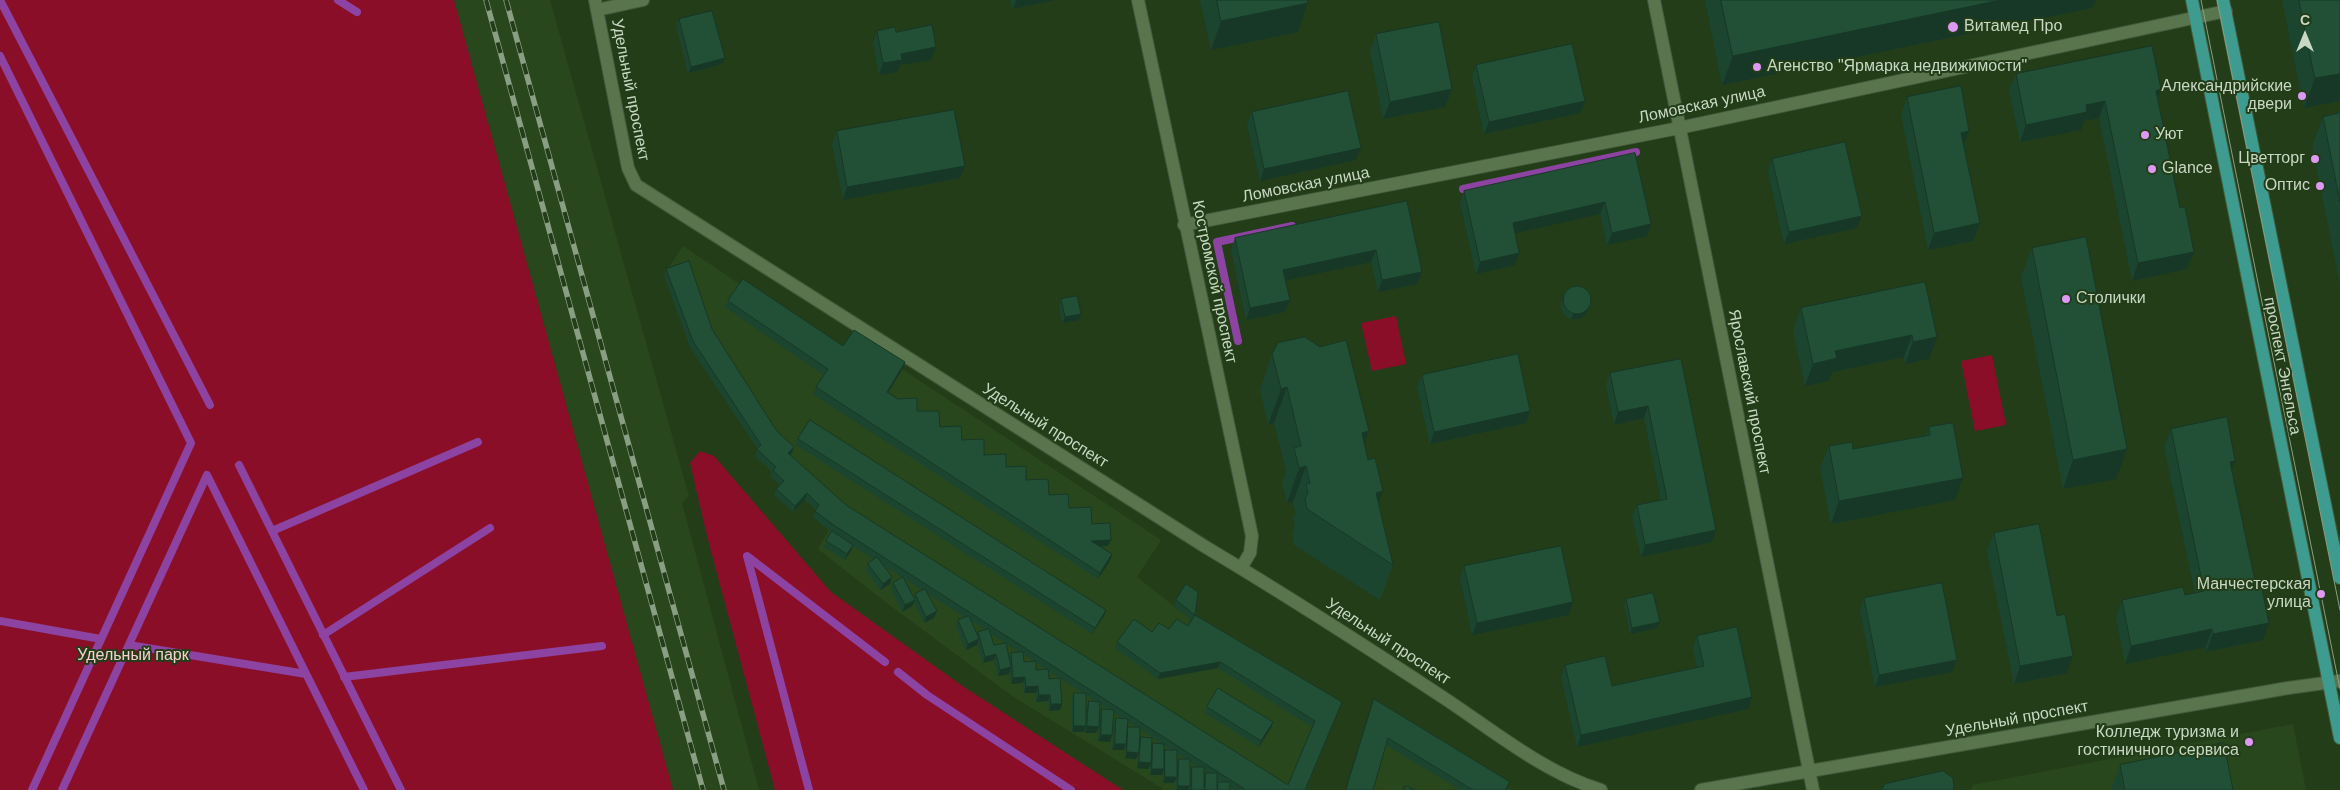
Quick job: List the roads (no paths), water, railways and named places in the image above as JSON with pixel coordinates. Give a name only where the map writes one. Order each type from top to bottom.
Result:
[{"type":"main road","name":"проспект Энгельса","points":[[2192,0],[2334,682],[2340,738]]},
{"type":"main road","name":"проспект Энгельса","points":[[2225,6],[2340,578]]},
{"type":"street","points":[[596,5],[643,0]]},
{"type":"street","name":"Костромской проспект","points":[[1138,0],[1184,225],[1252,536],[1250,552],[1242,568]]},
{"type":"street","name":"Ярославский проспект","points":[[1654,0],[1812,790]]},
{"type":"street","name":"Удельный проспект","points":[[596,5],[628,168],[636,185],[1242,568],[1538,761],[1600,790]]},
{"type":"street","name":"Ломовская улица","points":[[1184,225],[1679,128],[2195,18],[2225,6]]},
{"type":"street","name":"Удельный проспект","points":[[1700,790],[2334,682]]},
{"type":"waterway","points":[[0,0],[210,405]]},
{"type":"waterway","points":[[338,0],[357,12]]},
{"type":"waterway","points":[[0,56],[191,443],[32,790]]},
{"type":"waterway","points":[[1463,189],[1636,152]]},
{"type":"waterway","points":[[1238,341],[1217,242],[1292,226]]},
{"type":"waterway","points":[[272,531],[478,442]]},
{"type":"waterway","points":[[239,465],[401,790]]},
{"type":"waterway","points":[[62,790],[207,475],[364,790]]},
{"type":"waterway","points":[[323,635],[490,528]]},
{"type":"waterway","points":[[809,790],[747,556],[885,662]]},
{"type":"waterway","points":[[0,621],[101,639]]},
{"type":"waterway","points":[[129,645],[306,674]]},
{"type":"waterway","points":[[344,677],[602,646]]},
{"type":"waterway","points":[[898,672],[927,695],[1071,790]]},
{"type":"tram line","points":[[2201,0],[2340,689]]},
{"type":"tram line","points":[[2217,0],[2340,610]]},
{"type":"railway","points":[[486,0],[703,790]]},
{"type":"railway","points":[[506,0],[724,790]]},
{"type":"place","name":"Витамед Про","points":[[1953,27]]},
{"type":"place","name":"Агенство \"Ярмарка недвижимости\"","points":[[1757,67]]},
{"type":"place","name":"Александрийские двери","points":[[2302,96]]},
{"type":"place","name":"Уют","points":[[2145,135]]},
{"type":"place","name":"Цветторг","points":[[2315,159]]},
{"type":"place","name":"Glance","points":[[2152,169]]},
{"type":"place","name":"Оптис","points":[[2320,186]]},
{"type":"place","name":"Столички","points":[[2066,299]]},
{"type":"place","name":"Манчестерская улица","points":[[2321,594]]},
{"type":"place","name":"Колледж туризма и гостиничного сервиса","points":[[2249,742]]},
{"type":"park label","name":"Удельный парк","points":[[133,656]]}]
